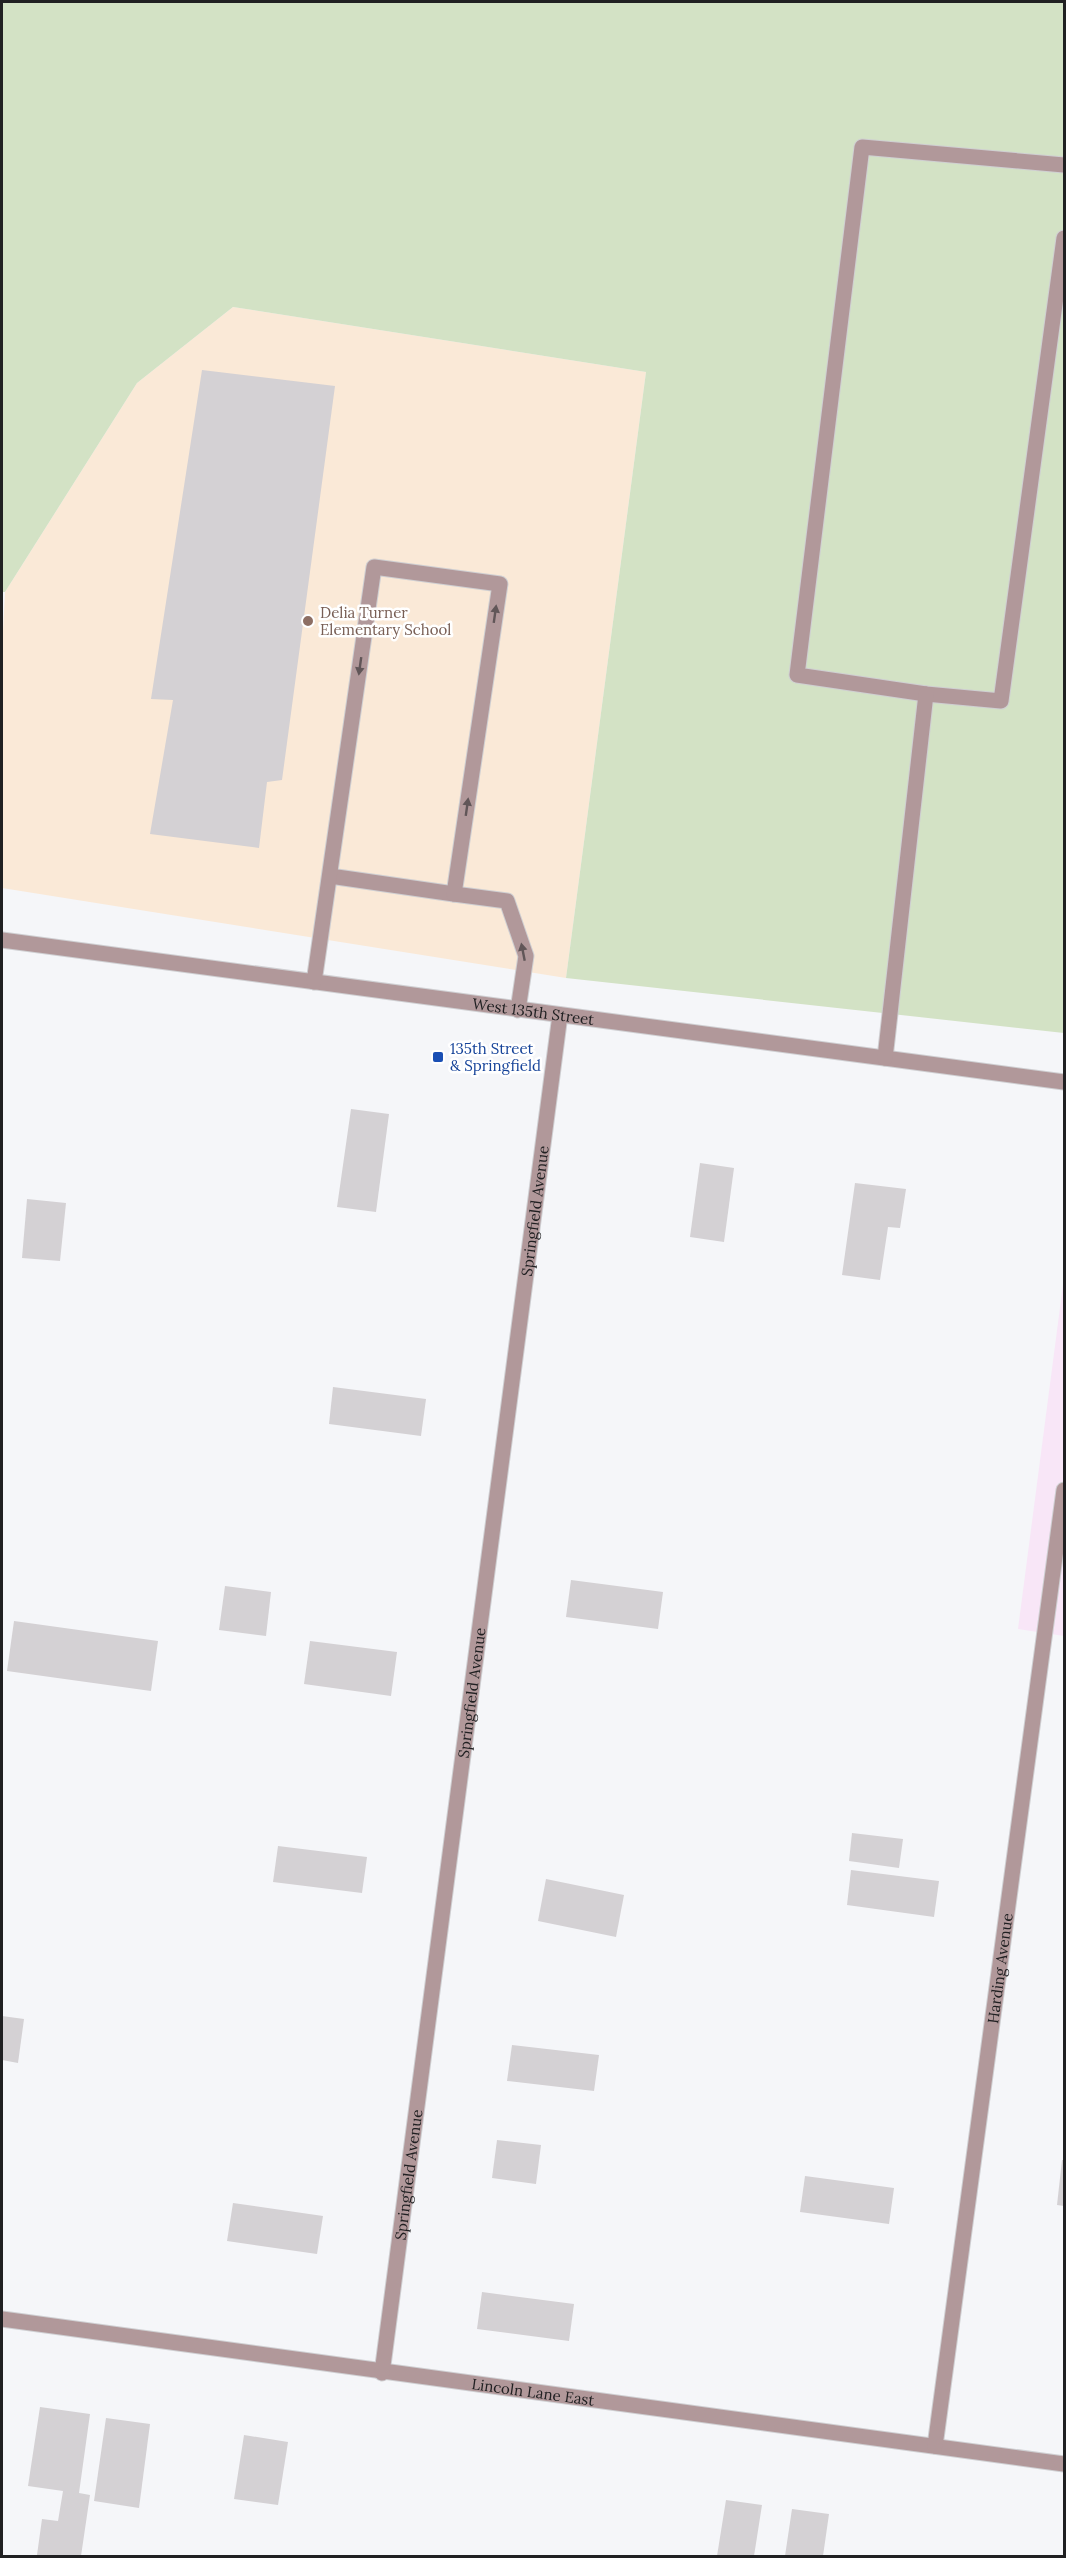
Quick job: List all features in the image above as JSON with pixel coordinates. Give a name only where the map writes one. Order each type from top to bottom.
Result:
[{"type":"street","points":[[1065,165],[862,147],[797,675],[926,694],[1001,701],[1065,238]]},
{"type":"street","points":[[314,982],[374,567],[500,584],[454,894]]},
{"type":"street","points":[[885,1058],[926,694]]},
{"type":"street","points":[[330,876],[507,901],[526,956],[518,1010]]},
{"type":"street","name":"West 135th Street","points":[[2,940],[1065,1082]]},
{"type":"street","name":"Springfield Avenue","points":[[382,2373],[560,1015]]},
{"type":"street","name":"Harding Avenue","points":[[935,2446],[1058,1586],[1065,1490]]},
{"type":"street","name":"Lincoln Lane East","points":[[2,2319],[382,2373],[1065,2464]]},
{"type":"shaded area","name":"Delia Turner Elementary School","points":[[233,307],[646,372],[566,978],[2,888],[2,650],[5,592],[137,383]]},
{"type":"shaded area","points":[[1064,1277],[1064,1636],[1018,1629]]},
{"type":"green space","points":[[2,2],[1064,2],[1064,1033],[566,978],[646,372],[233,307],[137,383],[5,592],[2,592]]},
{"type":"building","points":[[202,370],[335,386],[282,780],[267,782],[259,848],[150,834],[173,700],[151,699]]},
{"type":"building","points":[[351,1109],[389,1114],[376,1212],[337,1207]]},
{"type":"building","points":[[700,1163],[734,1168],[724,1242],[690,1237]]},
{"type":"building","points":[[855,1183],[906,1189],[900,1228],[888,1227],[880,1280],[842,1275]]},
{"type":"building","points":[[27,1199],[66,1203],[60,1261],[22,1258]]},
{"type":"building","points":[[333,1387],[426,1399],[421,1436],[329,1424]]},
{"type":"building","points":[[571,1580],[663,1592],[658,1629],[566,1617]]},
{"type":"building","points":[[225,1586],[271,1592],[266,1636],[219,1630]]},
{"type":"building","points":[[14,1621],[158,1641],[151,1691],[7,1671]]},
{"type":"building","points":[[310,1641],[397,1652],[391,1696],[304,1684]]},
{"type":"building","points":[[852,1833],[903,1839],[899,1868],[849,1861]]},
{"type":"building","points":[[278,1846],[367,1857],[362,1893],[273,1882]]},
{"type":"building","points":[[851,1870],[939,1881],[934,1917],[847,1905]]},
{"type":"building","points":[[546,1879],[624,1895],[616,1937],[538,1921]]},
{"type":"building","points":[[2,2016],[24,2019],[18,2063],[2,2060]]},
{"type":"building","points":[[512,2045],[599,2055],[594,2091],[507,2081]]},
{"type":"building","points":[[497,2140],[541,2145],[536,2184],[492,2178]]},
{"type":"building","points":[[1062,2160],[1064,2160],[1064,2206],[1057,2205]]},
{"type":"building","points":[[805,2176],[894,2188],[889,2224],[800,2212]]},
{"type":"building","points":[[233,2203],[323,2216],[317,2254],[227,2241]]},
{"type":"building","points":[[482,2292],[574,2304],[569,2341],[477,2329]]},
{"type":"building","points":[[40,2407],[90,2414],[79,2493],[90,2495],[81,2556],[37,2555],[42,2519],[58,2521],[63,2491],[28,2486]]},
{"type":"building","points":[[106,2418],[150,2424],[139,2508],[94,2501]]},
{"type":"building","points":[[244,2435],[288,2442],[278,2505],[234,2499]]},
{"type":"building","points":[[726,2500],[762,2505],[754,2556],[717,2556]]},
{"type":"building","points":[[792,2509],[829,2514],[823,2556],[785,2556]]},
{"type":"place","name":"Delia Turner Elementary School","points":[[308,621]]},
{"type":"place","name":"135th Street & Springfield","points":[[438,1057]]}]
